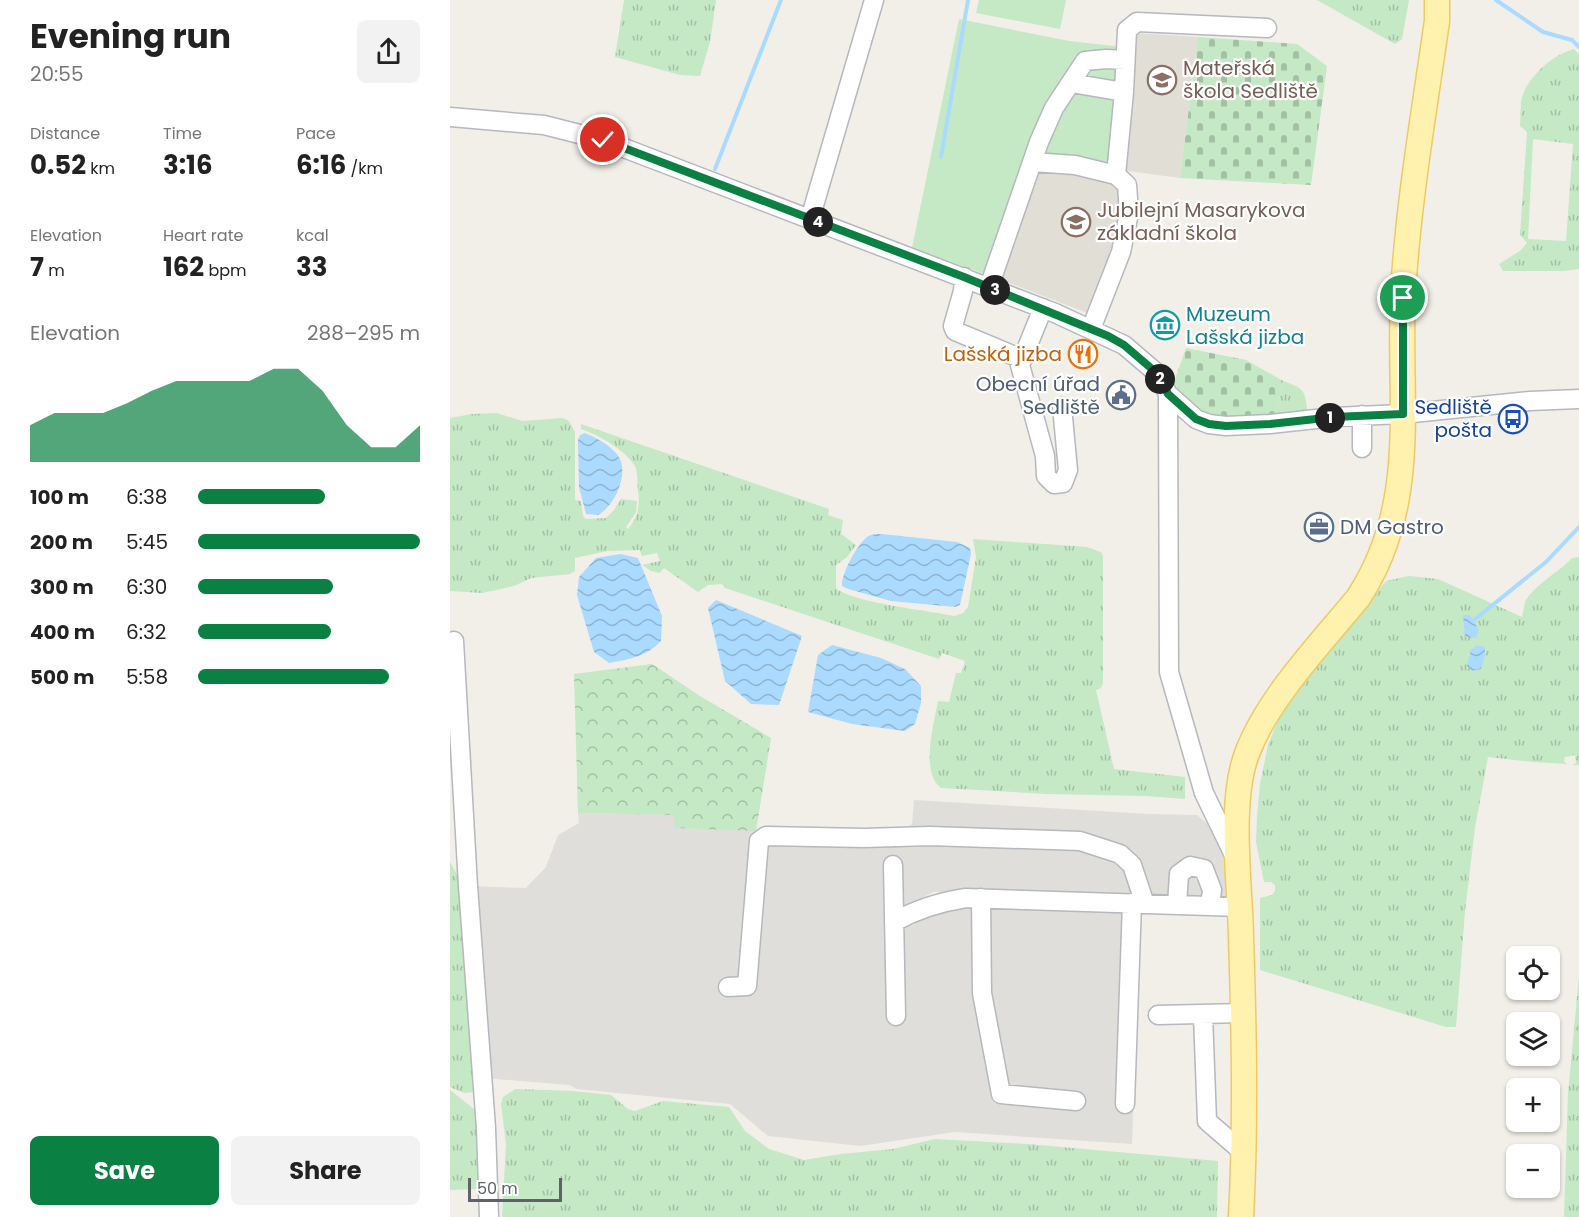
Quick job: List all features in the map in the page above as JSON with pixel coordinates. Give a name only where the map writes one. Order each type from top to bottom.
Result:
[{"type":"main road","points":[[1241,1217],[1244,1153],[1243,1013],[1238,798],[1246,754],[1270,708],[1358,598],[1382,557],[1399,489],[1403,414],[1404,278],[1410,209],[1437,21],[1437,0]]},
{"type":"street","points":[[810,219],[874,0]]},
{"type":"street","points":[[1116,175],[1124,92],[1126,30],[1137,22],[1267,27]]},
{"type":"street","points":[[989,287],[1032,162],[1054,108],[1084,62],[1106,59],[1125,60]]},
{"type":"street","points":[[1071,82],[1124,92]]},
{"type":"street","points":[[450,117],[544,125],[584,134],[1043,308],[1124,345],[1159,375],[1168,394],[1196,419],[1209,424],[1226,426],[1270,424],[1362,415],[1403,414],[1539,400],[1579,399]]},
{"type":"street","points":[[1032,162],[1074,165],[1116,175],[1127,185],[1129,213],[1121,252],[1091,329]]},
{"type":"street","points":[[964,277],[963,291],[953,326],[955,331],[1022,359]]},
{"type":"street","points":[[1043,308],[1020,365],[1045,456],[1047,476],[1054,484],[1063,483],[1068,470],[1062,407]]},
{"type":"street","points":[[1168,394],[1169,672],[1204,793],[1238,864]]},
{"type":"street","points":[[1362,415],[1362,448]]},
{"type":"street","points":[[454,642],[486,1128],[489,1217]]},
{"type":"street","points":[[728,987],[747,986],[759,841],[766,836],[864,838],[930,836],[1080,841],[1120,854],[1132,864],[1138,903],[1125,1104]]},
{"type":"street","points":[[893,865],[896,1016]]},
{"type":"street","points":[[1177,905],[1179,874],[1190,866],[1204,869],[1212,890],[1210,906]]},
{"type":"street","points":[[894,922],[911,912],[941,902],[966,898],[1240,907]]},
{"type":"street","points":[[981,898],[982,993],[1001,1094],[1076,1101]]},
{"type":"street","points":[[1158,1015],[1243,1013]]},
{"type":"street","points":[[1203,1015],[1207,1121],[1244,1153]]},
{"type":"shaded area","name":"Mateřská škola Sedliště","points":[[1133,33],[1198,37],[1180,178],[1121,170]]},
{"type":"shaded area","name":"Jubilejní Masarykova základní škola","points":[[1039,170],[1111,177],[1135,193],[1103,319],[999,279]]},
{"type":"shaded area","points":[[914,800],[1197,815],[1215,830],[1225,853],[1226,913],[1140,908],[1132,1144],[955,1132],[860,1146],[768,1136],[730,1104],[576,1089],[570,1085],[482,1078],[468,886],[526,888],[546,867],[558,835],[579,823],[578,813],[674,815],[676,828],[897,834],[912,824]],"holes":[[[933,892],[1061,893],[938,911],[911,926],[913,903]]]},
{"type":"green space","points":[[624,0],[716,0],[710,42],[700,76],[680,75],[615,57]]},
{"type":"green space","points":[[979,0],[1066,0],[1060,29],[976,13]]},
{"type":"green space","points":[[1317,0],[1409,0],[1402,39],[1395,44]]},
{"type":"green space","points":[[959,19],[1069,41],[1133,48],[1121,170],[1039,170],[999,279],[912,248]]},
{"type":"green space","points":[[1198,37],[1297,44],[1327,66],[1311,185],[1180,178]]},
{"type":"green space","points":[[1574,49],[1579,54],[1579,269],[1503,271],[1499,264],[1520,251],[1527,243],[1520,235],[1527,132],[1520,126],[1522,97],[1530,81],[1542,67]],"holes":[[[1533,139],[1573,144],[1566,241],[1528,239]]]},
{"type":"green space","points":[[1186,348],[1246,360],[1283,381],[1275,418],[1230,420],[1206,414],[1195,407],[1184,397],[1174,382]]},
{"type":"green space","points":[[1283,381],[1303,392],[1308,414],[1275,418]]},
{"type":"green space","points":[[497,413],[522,421],[563,418],[569,421],[575,432],[575,500],[581,501],[583,516],[586,519],[606,518],[621,499],[637,501],[636,512],[626,527],[628,529],[637,515],[639,495],[636,468],[631,460],[611,444],[581,429],[581,424],[829,509],[828,515],[843,520],[841,534],[856,545],[847,557],[836,565],[836,588],[857,598],[873,602],[954,616],[963,613],[968,607],[976,557],[973,539],[1087,547],[1101,552],[1103,556],[1103,683],[1101,688],[1096,690],[1114,769],[1185,777],[1185,799],[941,788],[931,771],[930,747],[934,722],[938,701],[949,702],[956,673],[961,673],[965,661],[942,653],[939,659],[725,588],[722,584],[708,585],[698,592],[664,568],[660,573],[651,571],[642,565],[660,561],[657,553],[642,556],[640,550],[607,551],[575,558],[575,571],[570,574],[531,578],[514,586],[482,593],[450,591],[450,418]]},
{"type":"green space","points":[[1579,557],[1579,765],[1572,765],[1576,763],[1575,755],[1565,757],[1564,761],[1567,764],[1488,757],[1475,828],[1465,911],[1456,1027],[1446,1027],[1260,970],[1260,898],[1272,895],[1275,891],[1275,885],[1271,882],[1264,882],[1256,842],[1260,784],[1268,745],[1280,715],[1326,655],[1386,581],[1409,576],[1438,579],[1522,617],[1525,602],[1534,590],[1572,558]]},
{"type":"green space","points":[[652,664],[700,696],[771,738],[756,831],[675,828],[674,815],[578,813],[574,674]]},
{"type":"green space","points":[[450,862],[459,878],[475,1092],[464,1093],[450,1087]]},
{"type":"green space","points":[[1579,976],[1579,1217],[1564,1217],[1568,1093]]},
{"type":"green space","points":[[515,1089],[611,1095],[628,1109],[635,1111],[663,1101],[729,1107],[745,1131],[769,1149],[804,1160],[893,1149],[935,1139],[1028,1144],[1218,1161],[1217,1217],[502,1217],[506,1144],[501,1104],[503,1097]]},
{"type":"green space","points":[[450,1090],[474,1109],[478,1116],[481,1186],[478,1189],[450,1190]]},
{"type":"water","points":[[585,433],[614,450],[621,461],[622,478],[619,488],[610,504],[598,515],[586,514],[579,487],[578,440],[580,435]]},
{"type":"water","points":[[882,534],[957,542],[970,548],[971,554],[960,605],[955,607],[891,601],[842,586],[847,567],[859,546],[869,536]]},
{"type":"water","points":[[620,554],[638,558],[662,616],[661,641],[643,654],[609,663],[594,652],[577,595],[579,577],[596,558]]},
{"type":"water","points":[[716,600],[802,636],[779,705],[751,704],[725,681],[708,608]]},
{"type":"water","points":[[1463,615],[1470,615],[1479,630],[1476,638],[1465,637]]},
{"type":"water","points":[[832,645],[881,658],[905,669],[921,686],[921,703],[915,724],[905,731],[852,724],[808,712],[818,655]]},
{"type":"water","points":[[1476,646],[1485,648],[1485,655],[1481,669],[1472,671],[1467,666],[1471,650]]},
{"type":"waterway","points":[[715,169],[781,0]]},
{"type":"waterway","points":[[941,157],[968,0]]},
{"type":"waterway","points":[[1496,0],[1543,32],[1572,40],[1579,47]]},
{"type":"waterway","points":[[1474,620],[1546,562],[1579,527]]},
{"type":"place","name":"Mateřská škola Sedliště","points":[[1162,80]]},
{"type":"place","name":"Jubilejní Masarykova základní škola","points":[[1076,222]]},
{"type":"place","name":"Muzeum Lašská jizba","points":[[1165,325]]},
{"type":"place","name":"Lašská jizba","points":[[1083,354]]},
{"type":"place","name":"Obecní úřad Sedliště","points":[[1121,395]]},
{"type":"place","name":"Sedliště pošta","points":[[1513,419]]},
{"type":"place","name":"DM Gastro","points":[[1319,527]]},
{"type":"route","points":[[603,140],[964,277],[1108,336],[1124,345],[1159,375],[1168,394],[1196,419],[1209,424],[1226,426],[1270,424],[1334,417],[1403,414],[1403,298]]}]
